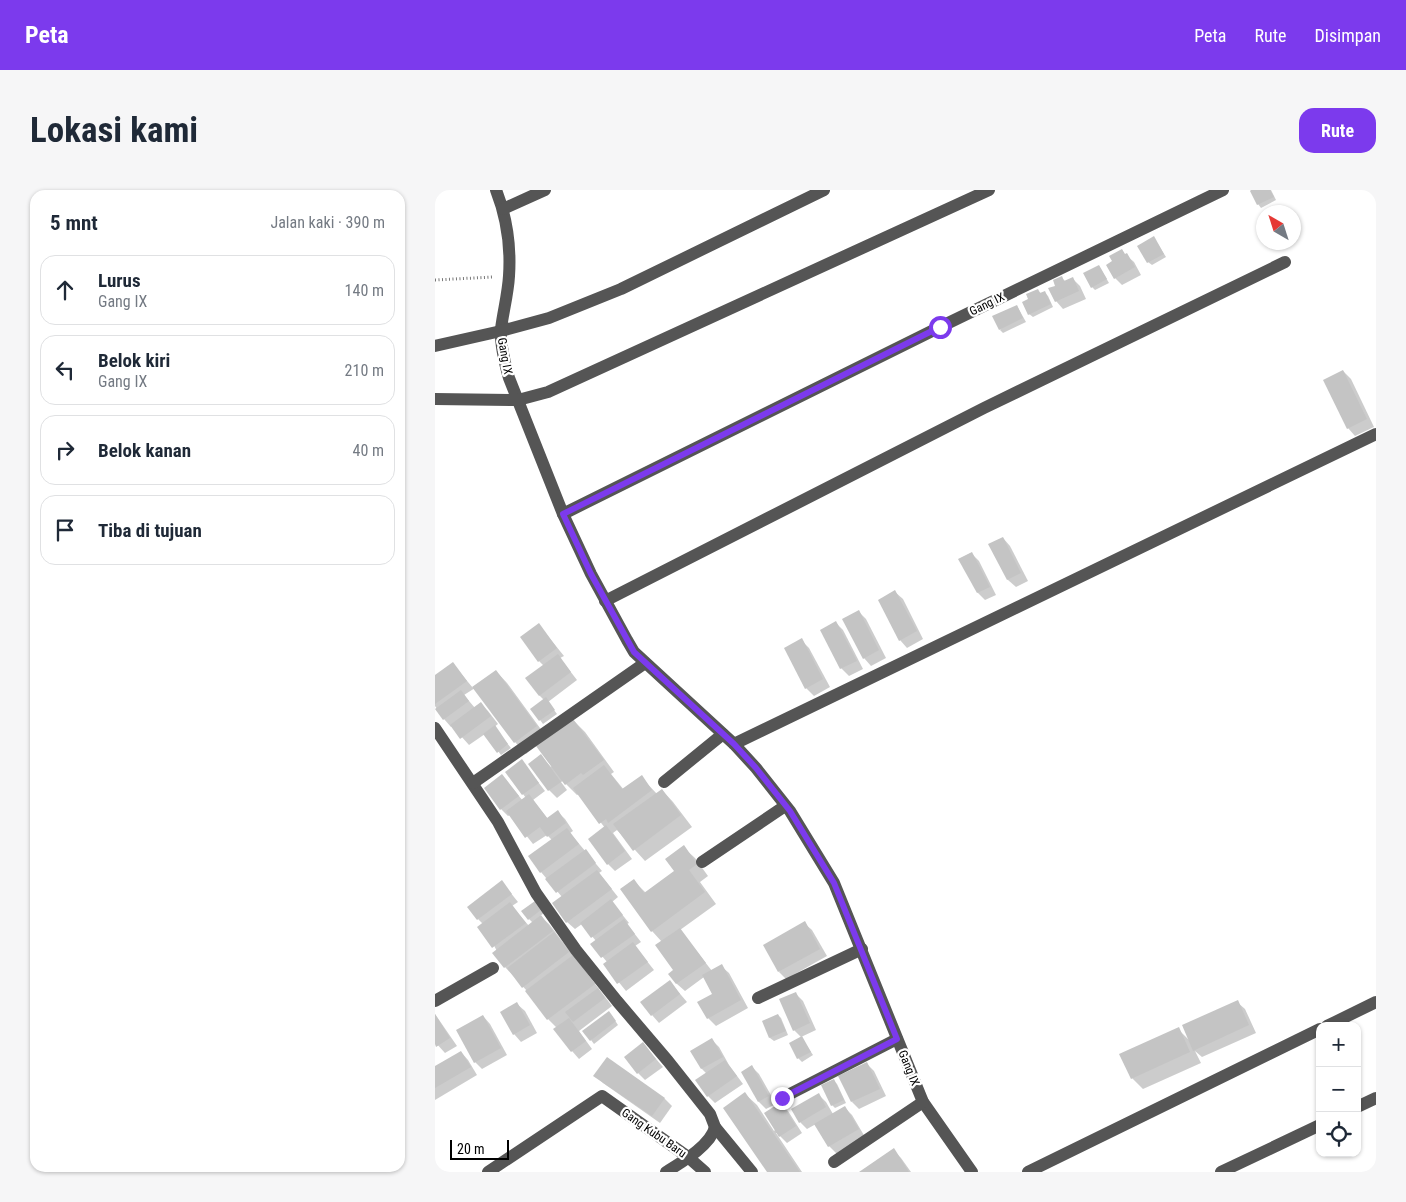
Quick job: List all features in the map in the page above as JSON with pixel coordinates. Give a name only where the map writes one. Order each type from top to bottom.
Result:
[{"type":"street","name":"Gang IX","points":[[496,190],[503,209],[509,250],[509,276],[501,331],[509,378],[563,514],[605,601],[634,652],[734,744],[756,768],[785,806],[834,883],[923,1102],[972,1172]]},
{"type":"street","points":[[503,209],[545,190]]},
{"type":"street","points":[[435,346],[549,318],[621,289],[824,190]]},
{"type":"street","points":[[435,399],[518,400],[548,392],[989,190]]},
{"type":"street","name":"Gang IX","points":[[563,514],[931,331],[1223,190]]},
{"type":"street","points":[[605,601],[984,408],[1285,262]]},
{"type":"street","points":[[734,744],[1376,434]]},
{"type":"street","points":[[473,783],[645,663]]},
{"type":"street","points":[[435,728],[498,822],[536,893],[576,950],[674,1068],[710,1114],[715,1127],[752,1172]]},
{"type":"street","points":[[664,782],[723,734]]},
{"type":"street","points":[[702,862],[785,806]]},
{"type":"street","points":[[758,998],[862,948]]},
{"type":"street","points":[[435,1001],[493,968]]},
{"type":"street","points":[[1335,1022],[1376,1002]]},
{"type":"street","points":[[1028,1172],[1316,1031]]},
{"type":"street","points":[[782,1098],[897,1039]]},
{"type":"street","name":"Gang Kubu Baru","points":[[488,1172],[602,1096],[688,1157],[705,1172]]},
{"type":"street","points":[[1361,1105],[1376,1098]]},
{"type":"street","points":[[834,1162],[923,1102]]},
{"type":"street","points":[[666,1172],[688,1157],[713,1134],[715,1127]]},
{"type":"street","points":[[1221,1172],[1316,1127]]},
{"type":"path","points":[[435,280],[509,276]]},
{"type":"building","points":[[1270,190],[1274,197],[1257,205],[1250,191]]},
{"type":"building","points":[[1154,236],[1164,254],[1147,263],[1137,246]]},
{"type":"building","points":[[1122,249],[1125,254],[1127,253],[1135,267],[1114,279],[1106,265],[1112,261],[1109,256]]},
{"type":"building","points":[[1099,265],[1107,279],[1091,288],[1083,273]]},
{"type":"building","points":[[1062,276],[1064,281],[1073,277],[1079,291],[1055,302],[1048,288],[1055,286],[1053,280]]},
{"type":"building","points":[[1038,289],[1040,293],[1045,291],[1051,304],[1028,315],[1022,302],[1028,299],[1026,294]]},
{"type":"building","points":[[1017,305],[1023,318],[999,330],[992,316]]},
{"type":"building","points":[[1343,370],[1367,419],[1347,429],[1323,380]]},
{"type":"building","points":[[1003,537],[1021,573],[1007,580],[988,544]]},
{"type":"building","points":[[972,552],[990,587],[977,593],[958,559]]},
{"type":"building","points":[[895,590],[917,631],[899,641],[878,600]]},
{"type":"building","points":[[859,610],[879,650],[863,659],[842,619]]},
{"type":"building","points":[[836,621],[857,661],[840,669],[820,630]]},
{"type":"building","points":[[539,623],[557,648],[538,662],[520,637]]},
{"type":"building","points":[[802,638],[823,679],[805,689],[784,648]]},
{"type":"building","points":[[558,654],[571,672],[539,696],[525,678]]},
{"type":"building","points":[[453,662],[467,681],[435,704],[435,675]]},
{"type":"building","points":[[496,670],[537,726],[514,743],[472,687]]},
{"type":"building","points":[[461,690],[469,701],[443,720],[435,709]]},
{"type":"building","points":[[546,697],[555,710],[539,721],[530,709]]},
{"type":"building","points":[[481,702],[491,716],[460,739],[450,725]]},
{"type":"building","points":[[573,719],[604,760],[565,785],[536,746]]},
{"type":"building","points":[[495,725],[508,744],[497,753],[483,734]]},
{"type":"building","points":[[541,754],[561,782],[548,791],[528,764]]},
{"type":"building","points":[[522,759],[539,783],[522,795],[505,772]]},
{"type":"building","points":[[604,765],[622,789],[642,775],[652,790],[608,823],[606,819],[599,824],[573,788]]},
{"type":"building","points":[[502,774],[519,796],[500,810],[484,788]]},
{"type":"building","points":[[662,789],[681,815],[633,851],[613,824]]},
{"type":"building","points":[[529,794],[547,818],[558,810],[566,823],[547,837],[540,827],[525,838],[506,811]]},
{"type":"building","points":[[606,825],[625,851],[607,865],[588,839]]},
{"type":"building","points":[[567,828],[579,844],[540,873],[528,856]]},
{"type":"building","points":[[684,845],[697,864],[689,870],[705,892],[651,932],[620,889],[634,879],[644,893],[674,871],[665,859]]},
{"type":"building","points":[[586,849],[596,863],[556,893],[545,879]]},
{"type":"building","points":[[597,870],[612,889],[566,923],[552,903]]},
{"type":"building","points":[[502,880],[512,894],[477,920],[467,907]]},
{"type":"building","points":[[611,899],[623,915],[591,938],[580,923]]},
{"type":"building","points":[[535,901],[542,909],[528,920],[521,911]]},
{"type":"building","points":[[510,902],[526,923],[492,948],[477,927]]},
{"type":"building","points":[[541,915],[553,931],[504,968],[492,953]]},
{"type":"building","points":[[624,919],[635,934],[601,958],[590,944]]},
{"type":"building","points":[[805,921],[820,949],[778,972],[763,945]]},
{"type":"building","points":[[680,928],[706,963],[676,984],[668,974],[673,970],[655,945]]},
{"type":"building","points":[[554,932],[569,952],[522,988],[507,968]]},
{"type":"building","points":[[633,942],[648,962],[617,984],[603,964]]},
{"type":"building","points":[[573,955],[595,984],[547,1020],[525,991]]},
{"type":"building","points":[[722,964],[741,1000],[707,1019],[697,1002],[712,994],[702,975]]},
{"type":"building","points":[[670,980],[680,994],[651,1016],[640,1002]]},
{"type":"building","points":[[598,988],[605,998],[573,1022],[565,1012]]},
{"type":"building","points":[[796,992],[810,1023],[793,1031],[779,999]]},
{"type":"building","points":[[1238,1000],[1249,1025],[1193,1051],[1182,1025]]},
{"type":"building","points":[[517,1002],[530,1025],[513,1035],[500,1012]]},
{"type":"building","points":[[609,1011],[616,1021],[590,1041],[582,1031]]},
{"type":"building","points":[[435,1014],[450,1038],[436,1047],[435,1044]]},
{"type":"building","points":[[778,1014],[786,1031],[769,1038],[762,1021]]},
{"type":"building","points":[[483,1015],[501,1048],[474,1063],[456,1030]]},
{"type":"building","points":[[569,1018],[586,1041],[571,1052],[553,1029]]},
{"type":"building","points":[[1179,1027],[1190,1052],[1131,1079],[1119,1054]]},
{"type":"building","points":[[802,1036],[811,1052],[797,1059],[789,1043]]},
{"type":"building","points":[[712,1038],[723,1057],[701,1069],[690,1051]]},
{"type":"building","points":[[643,1042],[656,1059],[637,1074],[624,1057]]},
{"type":"building","points":[[461,1051],[471,1067],[435,1088],[435,1066]]},
{"type":"building","points":[[607,1057],[665,1098],[652,1116],[593,1076]]},
{"type":"building","points":[[725,1060],[737,1076],[707,1097],[695,1080]]},
{"type":"building","points":[[867,1062],[880,1089],[851,1102],[838,1076]]},
{"type":"building","points":[[752,1065],[769,1096],[758,1102],[741,1072]]},
{"type":"building","points":[[834,1079],[844,1100],[831,1106],[821,1085]]},
{"type":"building","points":[[745,1092],[800,1172],[767,1172],[723,1108]]},
{"type":"building","points":[[819,1093],[826,1107],[799,1123],[791,1109]]},
{"type":"building","points":[[781,1102],[796,1126],[779,1137],[764,1113]]},
{"type":"building","points":[[845,1106],[859,1129],[828,1147],[814,1124]]},
{"type":"building","points":[[894,1148],[909,1172],[859,1172]]},
{"type":"route","points":[[782,1098],[897,1039],[862,948],[834,883],[790,811],[734,744],[634,652],[591,574],[563,514],[940,327]]}]
